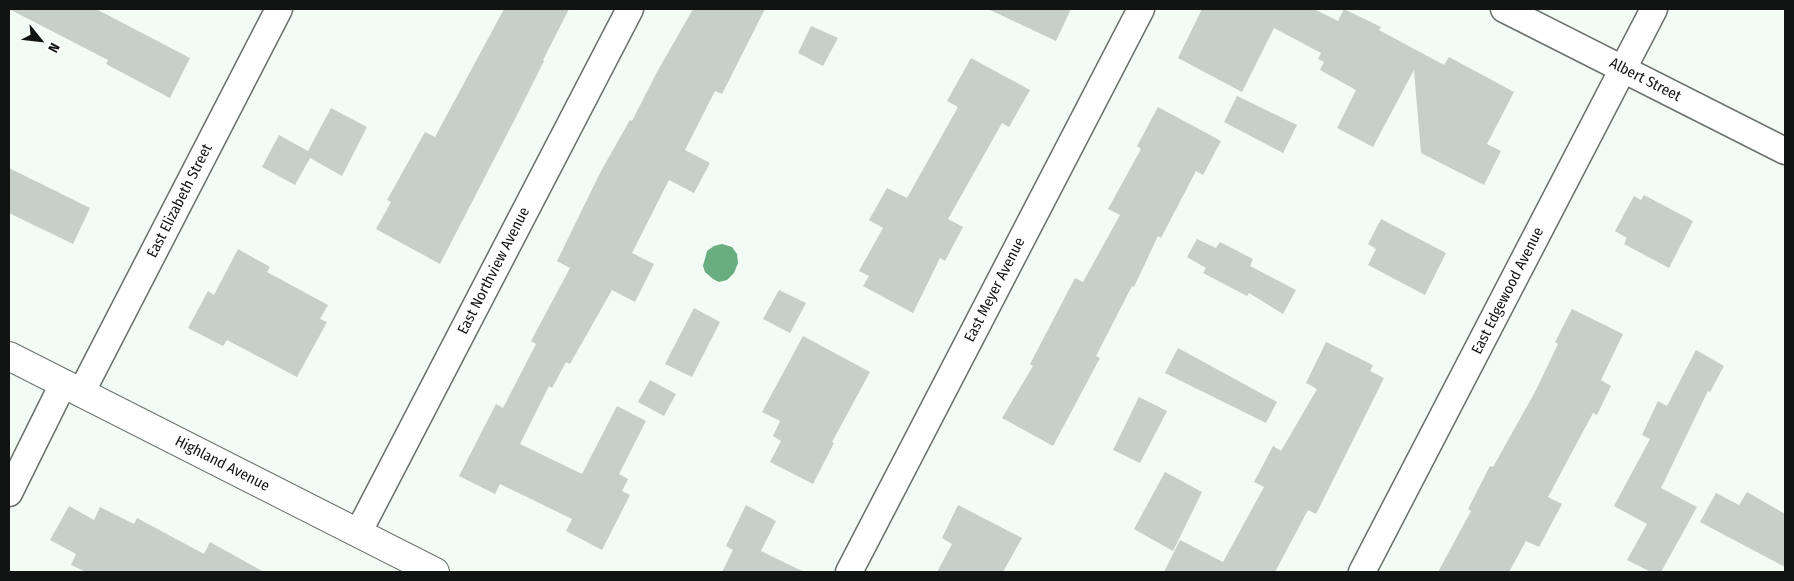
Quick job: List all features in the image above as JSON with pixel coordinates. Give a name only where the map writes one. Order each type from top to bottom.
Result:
[{"type":"main road","name":"Highland Avenue","points":[[9,356],[435,572]]},
{"type":"street","name":"East Elizabeth Street","points":[[9,493],[72,389],[279,9]]},
{"type":"street","name":"East Northview Avenue","points":[[358,533],[630,9]]},
{"type":"street","name":"East Meyer Avenue","points":[[849,572],[1141,9]]},
{"type":"street","name":"Albert Street","points":[[1504,9],[1785,151]]},
{"type":"street","name":"East Edgewood Avenue","points":[[1362,572],[1654,9]]},
{"type":"shaded area","points":[[722,244],[732,247],[737,254],[738,263],[734,273],[727,280],[719,282],[705,272],[703,266],[707,251],[714,246]]},
{"type":"building","points":[[9,9],[96,9],[190,58],[170,98],[106,64],[108,60]]},
{"type":"building","points":[[504,9],[569,9],[440,264],[376,229],[391,202],[387,200],[425,132],[435,137]]},
{"type":"building","points":[[693,9],[765,9],[722,94],[715,91],[685,150],[710,163],[694,193],[669,180],[632,253],[654,264],[635,302],[612,290],[570,364],[566,362],[552,388],[549,386],[520,444],[582,474],[617,406],[646,421],[619,474],[628,479],[622,491],[630,495],[602,550],[566,531],[572,519],[500,484],[495,494],[459,476],[496,404],[503,408],[536,344],[531,341],[570,268],[557,261],[601,171],[630,120],[632,121]]},
{"type":"building","points":[[988,9],[1071,9],[1056,41]]},
{"type":"building","points":[[1202,9],[1314,9],[1338,21],[1344,9],[1381,27],[1379,30],[1444,65],[1449,57],[1514,92],[1487,144],[1501,151],[1484,185],[1421,153],[1414,70],[1373,147],[1337,128],[1356,90],[1320,70],[1324,62],[1318,59],[1321,53],[1274,28],[1242,92],[1178,58]]},
{"type":"building","points":[[811,26],[838,38],[823,66],[798,53]]},
{"type":"building","points":[[971,58],[1030,90],[1009,127],[1002,123],[948,219],[963,227],[945,261],[940,258],[913,313],[863,286],[869,276],[859,271],[883,228],[869,220],[887,188],[907,198],[958,107],[947,101]]},
{"type":"building","points":[[1237,96],[1297,125],[1283,153],[1224,122]]},
{"type":"building","points":[[1158,107],[1221,141],[1203,175],[1196,171],[1161,238],[1158,236],[1134,287],[1132,286],[1096,356],[1100,358],[1053,446],[1002,418],[1033,366],[1030,364],[1075,278],[1083,282],[1120,215],[1108,209],[1141,149],[1137,146]]},
{"type":"building","points":[[331,108],[367,127],[342,176],[310,158],[295,185],[262,167],[279,135],[308,151]]},
{"type":"building","points":[[9,168],[90,208],[73,244],[9,213]]},
{"type":"building","points":[[1644,195],[1693,221],[1669,268],[1624,244],[1627,238],[1615,231],[1634,196],[1641,200]]},
{"type":"building","points":[[1381,219],[1446,253],[1425,295],[1368,265],[1376,249],[1368,244]]},
{"type":"building","points":[[1197,239],[1216,248],[1220,242],[1253,259],[1250,266],[1296,290],[1283,314],[1249,293],[1247,296],[1203,273],[1206,268],[1187,257]]},
{"type":"building","points":[[238,249],[270,267],[267,272],[328,305],[320,319],[327,322],[297,377],[227,340],[223,346],[188,328],[208,291],[214,295]]},
{"type":"building","points":[[779,290],[806,303],[790,333],[763,319]]},
{"type":"building","points":[[694,308],[720,322],[692,377],[665,364]]},
{"type":"building","points":[[1572,309],[1623,334],[1601,380],[1611,386],[1597,415],[1593,413],[1548,497],[1562,504],[1539,547],[1526,541],[1509,572],[1438,572],[1471,511],[1468,509],[1490,466],[1493,467],[1535,392],[1558,344],[1555,342]]},
{"type":"building","points":[[803,336],[870,372],[832,442],[834,443],[813,484],[770,462],[781,441],[773,436],[780,421],[762,412]]},
{"type":"building","points":[[1326,342],[1373,365],[1370,371],[1384,378],[1316,514],[1308,510],[1275,572],[1164,572],[1180,540],[1223,562],[1264,487],[1254,482],[1273,446],[1281,451],[1317,389],[1306,383]]},
{"type":"building","points":[[1178,348],[1277,402],[1266,423],[1165,373]]},
{"type":"building","points":[[1696,350],[1724,366],[1710,392],[1708,391],[1661,488],[1697,507],[1661,572],[1651,572],[1627,560],[1647,524],[1614,506],[1650,439],[1642,435],[1658,401],[1667,406]]},
{"type":"building","points":[[650,380],[676,394],[664,416],[638,402]]},
{"type":"building","points":[[1139,397],[1167,411],[1140,463],[1113,450]]},
{"type":"building","points":[[1165,472],[1202,492],[1173,551],[1134,529]]},
{"type":"building","points":[[1747,492],[1785,514],[1785,567],[1700,522],[1716,493],[1739,505]]},
{"type":"building","points":[[746,505],[776,521],[761,551],[804,572],[722,572],[733,550],[726,546]]},
{"type":"building","points":[[958,505],[1022,538],[1003,572],[937,572],[952,544],[942,538]]},
{"type":"building","points":[[69,506],[94,520],[100,507],[134,524],[137,518],[204,554],[210,542],[264,572],[86,572],[71,565],[76,554],[50,540]]}]
